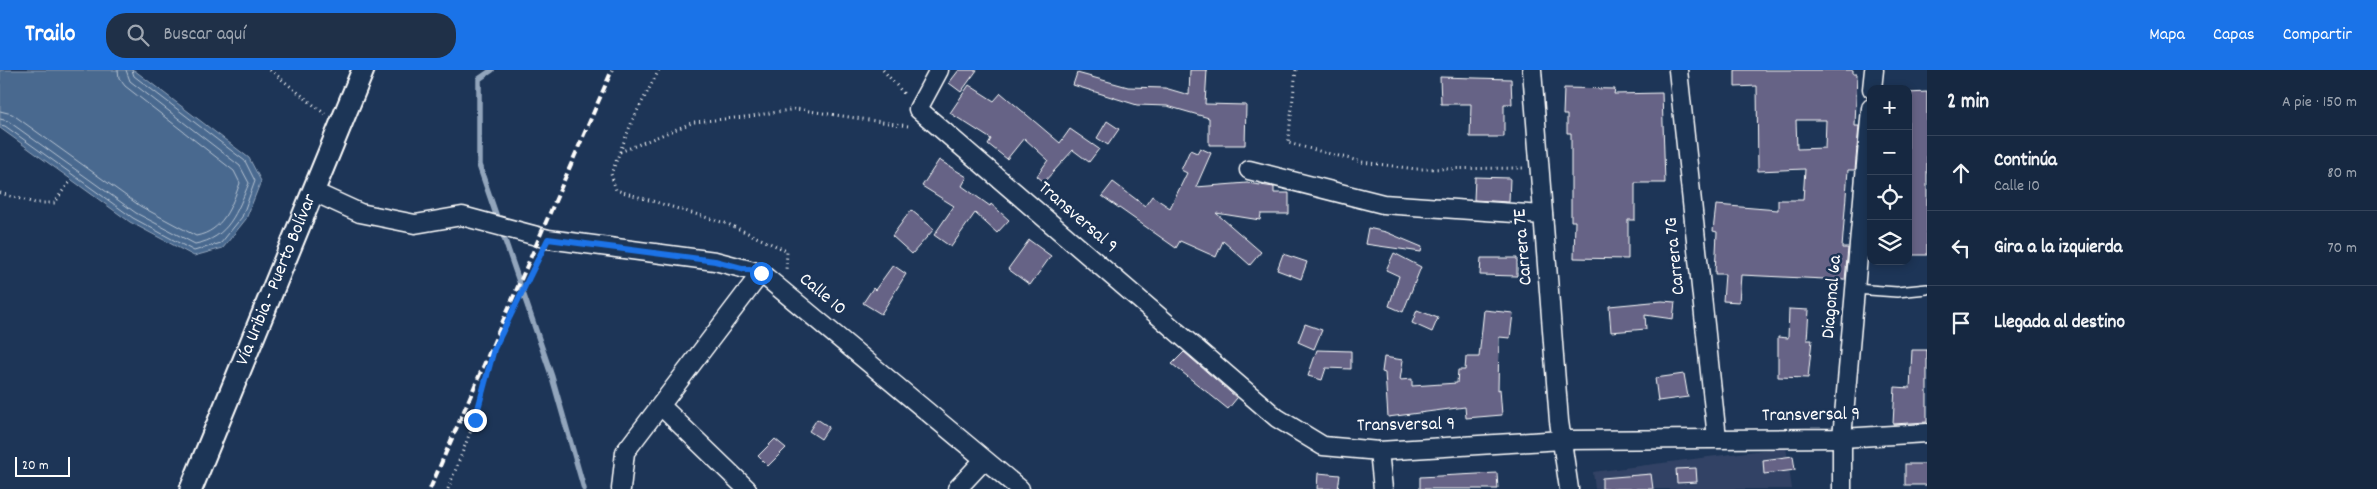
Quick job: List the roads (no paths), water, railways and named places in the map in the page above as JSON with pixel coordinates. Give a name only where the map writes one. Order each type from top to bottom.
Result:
[{"type":"street","name":"Vía Uribia - Puerto Bolívar","points":[[191,489],[363,70]]},
{"type":"street","name":"Transversal 9","points":[[939,70],[918,109],[1277,418],[1323,446],[1379,452],[1562,440],[1842,438],[1927,433]]},
{"type":"street","name":"Carrera 7E","points":[[1532,70],[1538,168],[1559,421],[1570,489]]},
{"type":"street","name":"Carrera 7G","points":[[1678,70],[1716,438]]},
{"type":"street","points":[[1872,85],[1874,70]]},
{"type":"street","name":"Diagonal 6a","points":[[1842,489],[1842,438],[1869,130]]},
{"type":"street","points":[[1249,170],[1383,204],[1543,215]]},
{"type":"street","name":"Calle 10","points":[[314,192],[360,213],[415,224],[462,216],[548,239],[715,261],[761,273],[786,291],[1020,489]]},
{"type":"street","points":[[621,489],[625,452],[761,273]]},
{"type":"street","points":[[661,406],[747,489]]},
{"type":"street","points":[[1379,452],[1383,489]]},
{"type":"street","points":[[957,489],[984,460]]},
{"type":"lane","points":[[1855,289],[1896,292],[1927,289]]},
{"type":"water","points":[[0,70],[134,70],[249,158],[261,181],[246,219],[223,248],[194,256],[130,222],[0,128]]},
{"type":"waterway","points":[[492,70],[479,79],[479,165],[552,377],[584,489]]},
{"type":"railway","points":[[430,489],[612,70]]}]
